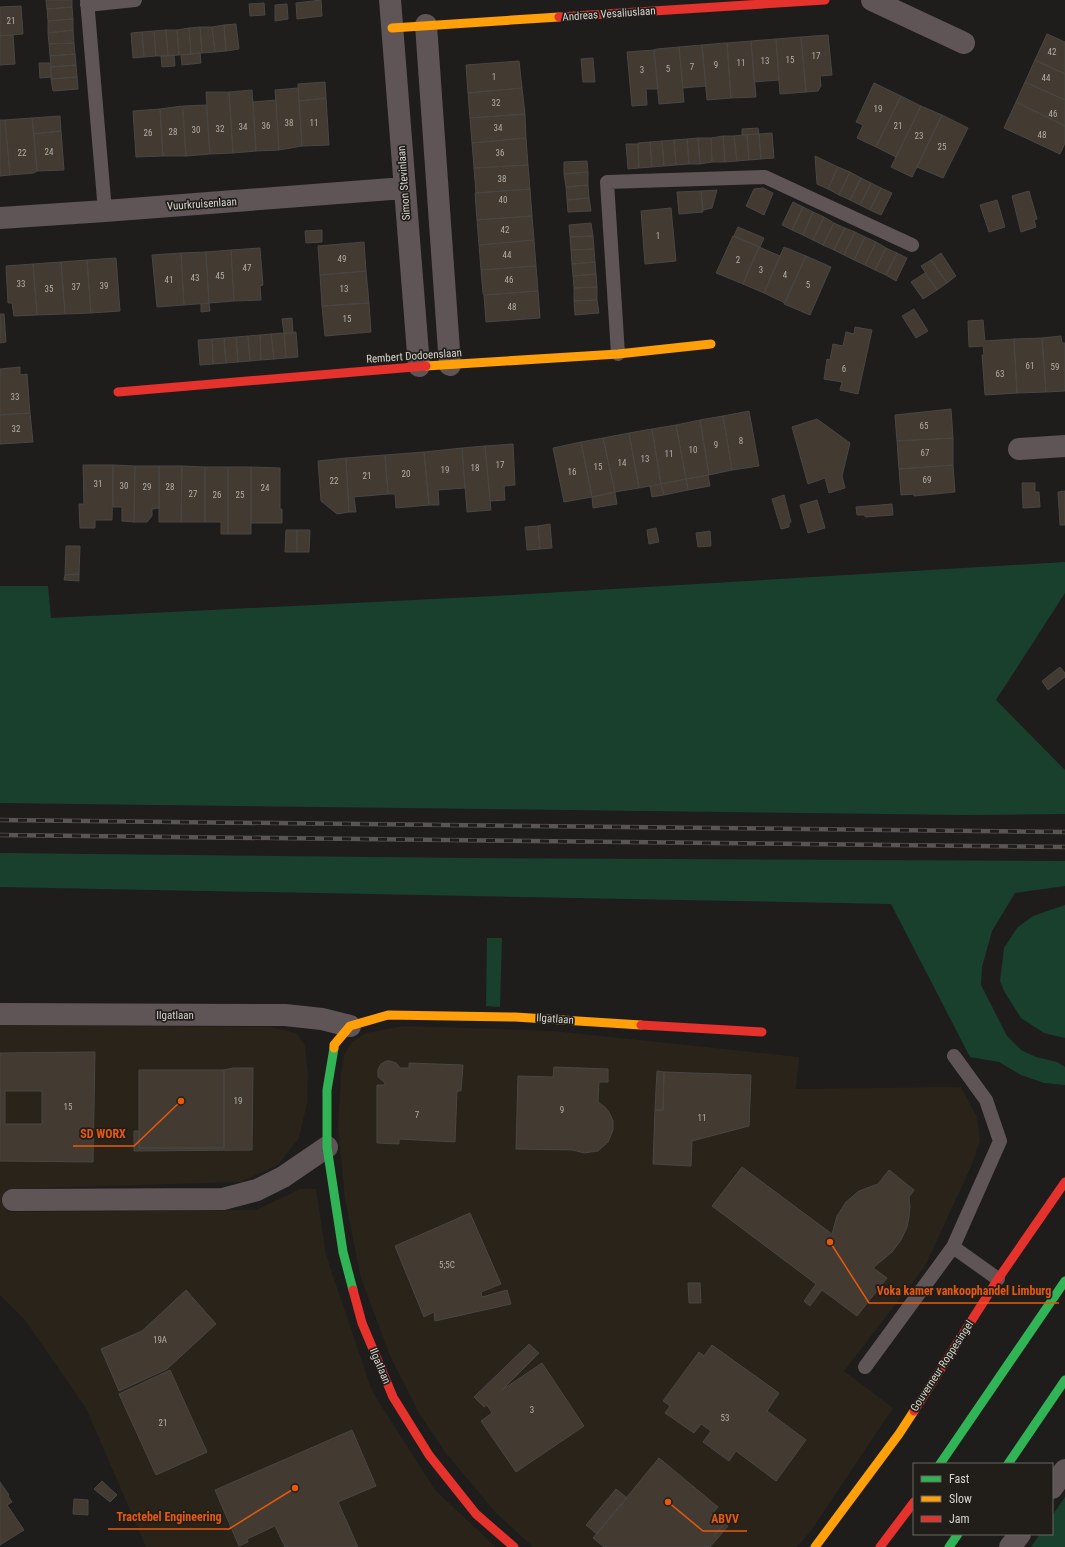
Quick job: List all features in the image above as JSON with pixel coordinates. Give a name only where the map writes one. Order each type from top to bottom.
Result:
[{"type":"main road","name":"Andreas Vesaliuslaan","points":[[392,28],[825,0]]},
{"type":"main road","name":"Rembert Dodoenslaan","points":[[118,392],[419,366],[618,354],[711,344]]},
{"type":"main road","name":"Ilgatlaan","points":[[514,1547],[476,1514],[429,1455],[393,1396],[362,1323],[343,1252],[327,1147],[327,1090],[334,1045],[350,1026],[388,1014],[515,1017],[762,1032]]},
{"type":"main road","name":"Gouverneur Roppesingel","points":[[815,1547],[899,1434],[998,1279],[1065,1182]]},
{"type":"main road","points":[[941,1463],[1065,1281]]},
{"type":"main road","points":[[1009,1463],[1065,1380]]},
{"type":"main road","points":[[880,1547],[913,1503]]},
{"type":"main road","points":[[949,1547],[957,1535]]},
{"type":"street","name":"Simon Stevinlaan","points":[[390,0],[419,366]]},
{"type":"street","points":[[872,0],[964,43]]},
{"type":"street","points":[[426,25],[450,365]]},
{"type":"street","name":"Vuurkruisenlaan","points":[[0,218],[404,188]]},
{"type":"street","points":[[1019,449],[1065,446]]},
{"type":"street","name":"Ilgatlaan","points":[[0,1014],[285,1015],[322,1019],[350,1026]]},
{"type":"street","points":[[13,1200],[223,1199],[257,1190],[282,1177],[327,1147]]},
{"type":"street","points":[[1053,1487],[1065,1470]]},
{"type":"street","points":[[1010,1547],[1019,1535]]},
{"type":"lane","points":[[105,211],[87,2],[135,0]]},
{"type":"lane","points":[[618,354],[607,182],[765,177],[912,246]]},
{"type":"lane","points":[[865,1367],[953,1247],[1000,1141],[986,1100],[954,1056]]},
{"type":"lane","points":[[953,1247],[998,1279]]},
{"type":"shaded area","points":[[0,1025],[270,1027],[296,1033],[305,1045],[308,1075],[307,1103],[299,1138],[278,1165],[241,1182],[6,1189],[7,1212],[256,1210],[300,1189],[316,1189],[326,1255],[372,1391],[435,1490],[496,1547],[146,1547],[86,1408],[25,1320],[0,1295]]},
{"type":"shaded area","points":[[403,1026],[554,1031],[799,1057],[796,1089],[961,1087],[977,1117],[980,1141],[970,1169],[925,1266],[844,1371],[893,1408],[810,1532],[797,1547],[533,1547],[496,1513],[445,1452],[419,1413],[391,1358],[361,1278],[345,1199],[338,1128],[341,1075],[344,1055],[352,1042],[366,1033]]},
{"type":"green space","points":[[1065,562],[1065,593],[996,700],[1065,770],[1065,814],[969,815],[0,803],[0,586],[48,586],[51,618],[494,596]]},
{"type":"green space","points":[[0,853],[469,858],[1065,861],[1065,886],[1015,893],[992,931],[982,967],[981,985],[1007,1036],[1021,1050],[1036,1057],[1057,1062],[1065,1067],[1065,1085],[1044,1083],[1021,1075],[999,1062],[970,1057],[891,904],[0,887]]},
{"type":"green space","points":[[1065,905],[1065,1038],[1044,1033],[1021,1018],[1004,991],[1000,981],[1004,948],[1017,928],[1033,916]]},
{"type":"green space","points":[[487,938],[502,938],[500,1007],[486,1006]]},
{"type":"green space","points":[[1065,1497],[1065,1547],[1031,1547],[1039,1535],[1053,1535],[1053,1515]]},
{"type":"building","points":[[46,0],[72,0],[72,7],[47,9]]},
{"type":"building","points":[[321,0],[322,16],[297,19],[296,3]]},
{"type":"building","points":[[264,3],[265,15],[250,16],[249,4]]},
{"type":"building","points":[[287,4],[288,19],[275,21],[275,5]]},
{"type":"building","points":[[21,6],[23,34],[0,36],[0,7]]},
{"type":"building","points":[[72,7],[73,19],[48,21],[47,9]]},
{"type":"building","points":[[73,19],[73,30],[48,33],[48,21]]},
{"type":"building","points":[[236,24],[239,49],[226,51],[224,25]]},
{"type":"building","points":[[224,25],[226,51],[215,52],[212,27]]},
{"type":"building","points":[[200,27],[202,53],[191,54],[189,28]]},
{"type":"building","points":[[200,27],[212,27],[215,52],[202,53]]},
{"type":"building","points":[[189,28],[191,54],[179,55],[177,30]]},
{"type":"building","points":[[73,30],[74,43],[49,44],[48,33]]},
{"type":"building","points":[[166,30],[168,56],[156,56],[154,31]]},
{"type":"building","points":[[166,30],[177,30],[179,55],[168,56]]},
{"type":"building","points":[[154,31],[156,56],[144,57],[142,32]]},
{"type":"building","points":[[142,32],[144,57],[133,58],[131,33]]},
{"type":"building","points":[[1047,34],[1065,42],[1065,74],[1035,60]]},
{"type":"building","points":[[13,35],[15,64],[0,65],[0,36]]},
{"type":"building","points":[[828,35],[832,75],[820,76],[821,86],[818,91],[806,92],[801,37]]},
{"type":"building","points":[[801,37],[806,92],[780,94],[776,39]]},
{"type":"building","points":[[776,39],[779,80],[754,82],[751,41]]},
{"type":"building","points":[[751,41],[756,97],[731,98],[727,43]]},
{"type":"building","points":[[74,43],[75,54],[50,56],[49,44]]},
{"type":"building","points":[[727,43],[731,98],[707,100],[702,45]]},
{"type":"building","points":[[702,45],[706,86],[683,88],[679,47]]},
{"type":"building","points":[[679,47],[684,102],[659,104],[654,50]]},
{"type":"building","points":[[654,50],[658,89],[646,89],[647,105],[632,106],[627,52]]},
{"type":"building","points":[[200,53],[201,63],[182,65],[181,55]]},
{"type":"building","points":[[75,54],[76,65],[51,67],[50,56]]},
{"type":"building","points":[[174,55],[175,66],[162,67],[161,56]]},
{"type":"building","points":[[593,58],[595,82],[583,82],[581,59]]},
{"type":"building","points":[[1035,60],[1065,74],[1065,100],[1025,82]]},
{"type":"building","points":[[519,61],[522,88],[468,93],[466,65]]},
{"type":"building","points":[[39,63],[50,63],[51,77],[40,78]]},
{"type":"building","points":[[76,65],[77,77],[51,79],[51,67]]},
{"type":"building","points":[[77,77],[78,89],[53,91],[51,79]]},
{"type":"building","points":[[325,82],[326,98],[299,101],[298,84]]},
{"type":"building","points":[[1025,82],[1065,100],[1065,126],[1016,102]]},
{"type":"building","points":[[874,83],[901,96],[876,147],[857,138],[863,125],[856,122]]},
{"type":"building","points":[[298,88],[302,146],[279,150],[275,90]]},
{"type":"building","points":[[522,88],[525,114],[470,118],[468,93]]},
{"type":"building","points":[[252,90],[256,151],[233,153],[229,92]]},
{"type":"building","points":[[206,92],[229,92],[233,153],[210,154]]},
{"type":"building","points":[[901,96],[921,106],[896,157],[876,147]]},
{"type":"building","points":[[326,98],[329,145],[302,146],[299,101]]},
{"type":"building","points":[[276,100],[279,150],[256,151],[253,102]]},
{"type":"building","points":[[1016,102],[1065,126],[1065,143],[1060,154],[1004,128]]},
{"type":"building","points":[[206,105],[210,154],[186,156],[183,106]]},
{"type":"building","points":[[182,106],[186,156],[163,156],[160,109]]},
{"type":"building","points":[[921,106],[942,115],[912,177],[891,167]]},
{"type":"building","points":[[160,109],[163,156],[136,157],[133,111]]},
{"type":"building","points":[[525,114],[526,138],[472,143],[470,118]]},
{"type":"building","points":[[942,115],[968,128],[943,178],[917,167]]},
{"type":"building","points":[[60,116],[61,131],[34,134],[32,118]]},
{"type":"building","points":[[32,118],[37,171],[34,173],[10,175],[5,120]]},
{"type":"building","points":[[0,120],[5,120],[10,175],[0,176]]},
{"type":"building","points":[[758,128],[759,134],[742,135],[742,129]]},
{"type":"building","points":[[61,131],[64,170],[37,171],[34,134]]},
{"type":"building","points":[[772,133],[774,158],[761,159],[759,134]]},
{"type":"building","points":[[759,134],[761,159],[749,160],[747,135]]},
{"type":"building","points":[[747,135],[749,160],[737,161],[734,136]]},
{"type":"building","points":[[723,136],[734,136],[737,161],[725,162]]},
{"type":"building","points":[[723,136],[725,162],[712,162],[711,138]]},
{"type":"building","points":[[526,138],[528,165],[474,168],[472,143]]},
{"type":"building","points":[[698,138],[700,164],[689,164],[687,139]]},
{"type":"building","points":[[698,138],[711,138],[712,162],[700,164]]},
{"type":"building","points":[[687,139],[689,164],[676,165],[674,140]]},
{"type":"building","points":[[674,140],[676,165],[664,166],[662,141]]},
{"type":"building","points":[[662,141],[664,166],[652,167],[650,142]]},
{"type":"building","points":[[650,142],[652,167],[639,168],[638,143]]},
{"type":"building","points":[[626,144],[638,144],[639,168],[628,169]]},
{"type":"building","points":[[815,156],[838,167],[828,189],[817,184]]},
{"type":"building","points":[[587,161],[588,172],[564,174],[564,162]]},
{"type":"building","points":[[528,165],[530,189],[476,193],[474,168]]},
{"type":"building","points":[[838,167],[850,172],[839,195],[828,189]]},
{"type":"building","points":[[588,172],[588,185],[566,187],[564,174]]},
{"type":"building","points":[[850,172],[861,178],[850,200],[839,195]]},
{"type":"building","points":[[861,178],[871,183],[860,205],[850,200]]},
{"type":"building","points":[[871,183],[881,188],[870,210],[860,205]]},
{"type":"building","points":[[588,185],[589,198],[567,200],[566,187]]},
{"type":"building","points":[[763,188],[773,193],[764,215],[746,206],[754,189]]},
{"type":"building","points":[[881,188],[892,193],[881,215],[870,210]]},
{"type":"building","points":[[530,189],[532,216],[477,220],[475,193]]},
{"type":"building","points":[[717,190],[712,208],[703,210],[701,191]]},
{"type":"building","points":[[701,191],[703,212],[679,214],[677,192]]},
{"type":"building","points":[[1029,191],[1037,219],[1034,220],[1036,227],[1021,232],[1012,196]]},
{"type":"building","points":[[589,198],[591,211],[568,212],[567,200]]},
{"type":"building","points":[[997,200],[1005,227],[989,232],[980,205]]},
{"type":"building","points":[[793,202],[803,207],[792,230],[782,225]]},
{"type":"building","points":[[803,207],[813,212],[803,235],[792,230]]},
{"type":"building","points":[[671,208],[676,261],[645,264],[641,211]]},
{"type":"building","points":[[813,212],[824,217],[813,240],[803,235]]},
{"type":"building","points":[[532,216],[534,240],[479,245],[477,220]]},
{"type":"building","points":[[824,217],[834,223],[823,245],[813,240]]},
{"type":"building","points":[[591,223],[593,236],[570,237],[569,225]]},
{"type":"building","points":[[834,223],[845,228],[834,250],[823,245]]},
{"type":"building","points":[[738,227],[764,238],[760,247],[734,236]]},
{"type":"building","points":[[845,228],[855,232],[844,255],[834,250]]},
{"type":"building","points":[[322,230],[322,242],[306,243],[305,231]]},
{"type":"building","points":[[855,232],[865,237],[854,260],[844,255]]},
{"type":"building","points":[[593,236],[594,249],[571,250],[570,237]]},
{"type":"building","points":[[733,236],[759,247],[743,284],[716,273]]},
{"type":"building","points":[[865,237],[876,242],[865,265],[854,260]]},
{"type":"building","points":[[534,240],[536,266],[481,270],[479,245]]},
{"type":"building","points":[[364,242],[366,271],[320,275],[318,246]]},
{"type":"building","points":[[876,242],[886,248],[875,270],[865,265]]},
{"type":"building","points":[[759,247],[780,256],[764,293],[743,284]]},
{"type":"building","points":[[784,247],[806,256],[785,303],[764,293]]},
{"type":"building","points":[[260,248],[263,285],[260,286],[261,300],[234,301],[231,250]]},
{"type":"building","points":[[886,248],[897,253],[886,275],[875,270]]},
{"type":"building","points":[[594,249],[595,262],[572,264],[571,250]]},
{"type":"building","points":[[231,250],[234,301],[209,303],[206,252]]},
{"type":"building","points":[[206,252],[209,303],[184,305],[181,253]]},
{"type":"building","points":[[181,253],[184,305],[157,307],[152,255]]},
{"type":"building","points":[[897,253],[907,258],[896,281],[886,275]]},
{"type":"building","points":[[941,253],[956,276],[947,283],[931,260]]},
{"type":"building","points":[[806,256],[831,267],[810,315],[784,304]]},
{"type":"building","points":[[116,258],[120,311],[91,313],[87,260]]},
{"type":"building","points":[[87,260],[91,313],[65,314],[61,262]]},
{"type":"building","points":[[931,260],[947,283],[937,290],[921,266]]},
{"type":"building","points":[[61,262],[65,314],[37,315],[33,264]]},
{"type":"building","points":[[595,262],[596,274],[573,276],[572,264]]},
{"type":"building","points":[[33,264],[37,315],[14,316],[12,303],[8,303],[6,266]]},
{"type":"building","points":[[536,266],[538,291],[484,295],[481,270]]},
{"type":"building","points":[[366,271],[369,303],[322,306],[320,275]]},
{"type":"building","points":[[925,273],[937,290],[923,299],[911,282]]},
{"type":"building","points":[[596,274],[597,287],[574,288],[573,276]]},
{"type":"building","points":[[597,287],[597,300],[574,301],[574,288]]},
{"type":"building","points":[[538,291],[540,318],[486,322],[484,295]]},
{"type":"building","points":[[597,300],[599,313],[575,315],[574,301]]},
{"type":"building","points":[[209,303],[210,311],[201,312],[201,304]]},
{"type":"building","points":[[369,303],[371,332],[325,336],[322,306]]},
{"type":"building","points":[[914,309],[928,331],[916,338],[902,316]]},
{"type":"building","points":[[0,314],[4,314],[6,342],[0,343]]},
{"type":"building","points":[[292,318],[293,333],[284,333],[282,319]]},
{"type":"building","points":[[983,320],[985,341],[1014,339],[1017,393],[985,395],[982,355],[984,355],[983,346],[969,347],[968,321]]},
{"type":"building","points":[[855,327],[872,330],[858,394],[840,390],[842,382],[824,379],[827,359],[830,360],[833,344],[843,346],[846,332],[854,334]]},
{"type":"building","points":[[296,332],[298,357],[286,358],[284,333]]},
{"type":"building","points":[[284,333],[286,358],[274,359],[271,334]]},
{"type":"building","points":[[271,334],[274,359],[261,360],[260,335]]},
{"type":"building","points":[[260,335],[261,360],[250,361],[248,336]]},
{"type":"building","points":[[248,336],[250,361],[238,362],[236,337]]},
{"type":"building","points":[[1061,336],[1062,343],[1065,343],[1065,391],[1046,392],[1042,338]]},
{"type":"building","points":[[236,337],[238,362],[226,363],[224,338]]},
{"type":"building","points":[[224,338],[226,363],[213,364],[212,339]]},
{"type":"building","points":[[1042,338],[1046,392],[1017,393],[1014,339]]},
{"type":"building","points":[[212,339],[213,364],[200,365],[198,340]]},
{"type":"building","points":[[20,367],[20,375],[27,374],[30,413],[0,415],[0,369]]},
{"type":"building","points":[[951,409],[953,438],[897,441],[895,415]]},
{"type":"building","points":[[749,411],[759,466],[732,470],[723,416]]},
{"type":"building","points":[[30,413],[33,442],[0,444],[0,415]]},
{"type":"building","points":[[723,416],[732,470],[709,475],[700,420]]},
{"type":"building","points":[[817,419],[850,443],[842,476],[845,488],[829,493],[825,478],[808,484],[792,427]]},
{"type":"building","points":[[700,420],[709,475],[686,479],[676,425]]},
{"type":"building","points":[[676,425],[686,479],[661,484],[652,429]]},
{"type":"building","points":[[652,429],[661,484],[639,488],[629,433]]},
{"type":"building","points":[[629,433],[639,488],[615,492],[603,438]]},
{"type":"building","points":[[603,438],[615,492],[592,497],[581,442]]},
{"type":"building","points":[[953,438],[953,465],[899,469],[897,441]]},
{"type":"building","points":[[581,442],[592,497],[564,502],[553,448]]},
{"type":"building","points":[[513,444],[515,485],[504,486],[505,500],[490,501],[485,446]]},
{"type":"building","points":[[485,446],[491,510],[467,512],[462,448]]},
{"type":"building","points":[[462,448],[465,488],[438,490],[439,505],[429,505],[424,452]]},
{"type":"building","points":[[424,452],[429,505],[396,508],[395,494],[388,494],[385,455]]},
{"type":"building","points":[[385,455],[388,494],[354,497],[356,512],[349,512],[346,458]]},
{"type":"building","points":[[346,458],[349,512],[337,514],[321,501],[318,461]]},
{"type":"building","points":[[83,465],[113,465],[112,520],[95,520],[95,528],[80,528],[79,504],[84,504]]},
{"type":"building","points":[[113,465],[135,466],[134,522],[122,521],[122,507],[113,507]]},
{"type":"building","points":[[953,465],[955,492],[914,496],[914,494],[901,495],[899,469]]},
{"type":"building","points":[[135,466],[159,466],[159,508],[152,509],[152,516],[147,522],[134,522]]},
{"type":"building","points":[[159,466],[182,466],[181,522],[159,522]]},
{"type":"building","points":[[182,466],[205,467],[205,522],[181,522]]},
{"type":"building","points":[[205,467],[228,467],[228,534],[221,534],[221,522],[205,522]]},
{"type":"building","points":[[228,467],[251,467],[251,534],[228,534]]},
{"type":"building","points":[[251,467],[280,468],[280,509],[282,509],[282,523],[251,523]]},
{"type":"building","points":[[708,475],[710,486],[688,490],[686,479]]},
{"type":"building","points":[[686,479],[688,490],[664,495],[661,484]]},
{"type":"building","points":[[1022,483],[1035,483],[1035,492],[1039,492],[1040,507],[1023,508]]},
{"type":"building","points":[[661,484],[664,495],[652,497],[650,486]]},
{"type":"building","points":[[1065,491],[1065,525],[1060,525],[1058,492]]},
{"type":"building","points":[[615,492],[617,504],[593,508],[592,497]]},
{"type":"building","points":[[784,495],[791,522],[789,523],[789,527],[781,529],[772,499]]},
{"type":"building","points":[[817,500],[825,528],[808,533],[800,505]]},
{"type":"building","points":[[892,504],[893,515],[865,517],[865,515],[857,515],[856,507]]},
{"type":"building","points":[[550,524],[552,548],[540,549],[538,526]]},
{"type":"building","points":[[538,526],[540,549],[527,550],[525,527]]},
{"type":"building","points":[[656,528],[659,542],[649,544],[647,530]]},
{"type":"building","points":[[286,530],[297,530],[297,552],[285,552]]},
{"type":"building","points":[[297,530],[310,530],[309,552],[297,552]]},
{"type":"building","points":[[710,531],[711,546],[698,547],[696,533]]},
{"type":"building","points":[[66,546],[80,546],[79,574],[65,575]]},
{"type":"building","points":[[79,574],[79,581],[64,580],[65,575]]},
{"type":"building","points":[[1060,667],[1065,673],[1065,677],[1048,690],[1042,681]]},
{"type":"building","points":[[95,1052],[93,1162],[0,1161],[0,1053]],"holes":[[[5,1091],[42,1091],[42,1124],[5,1124]]]},
{"type":"building","points":[[386,1061],[396,1063],[400,1068],[409,1068],[409,1063],[463,1065],[461,1091],[457,1091],[455,1142],[399,1139],[399,1144],[377,1143],[377,1085],[385,1085],[385,1083],[378,1077],[378,1070],[381,1064]]},
{"type":"building","points":[[554,1067],[608,1069],[608,1082],[599,1082],[598,1102],[606,1108],[610,1114],[613,1121],[613,1130],[608,1142],[598,1151],[584,1153],[573,1150],[516,1149],[518,1076],[553,1077]]},
{"type":"building","points":[[233,1068],[253,1068],[252,1150],[134,1151],[134,1131],[139,1131],[139,1148],[224,1148],[224,1070]]},
{"type":"building","points":[[139,1070],[224,1070],[224,1148],[139,1148]]},
{"type":"building","points":[[657,1071],[664,1072],[663,1110],[655,1110]]},
{"type":"building","points":[[664,1072],[751,1075],[749,1126],[692,1141],[691,1166],[653,1164],[655,1110],[663,1110]]},
{"type":"building","points":[[742,1167],[832,1234],[837,1216],[846,1202],[859,1191],[878,1184],[889,1170],[914,1190],[909,1197],[909,1217],[907,1227],[901,1240],[892,1252],[873,1268],[887,1278],[857,1316],[822,1290],[810,1306],[804,1301],[816,1284],[712,1206]]},
{"type":"building","points":[[470,1213],[501,1284],[481,1292],[482,1297],[507,1290],[511,1304],[435,1321],[434,1312],[424,1317],[395,1246]]},
{"type":"building","points":[[688,1283],[700,1283],[701,1303],[689,1303]]},
{"type":"building","points":[[186,1290],[216,1324],[167,1369],[119,1391],[101,1349],[142,1331]]},
{"type":"building","points":[[529,1344],[539,1353],[502,1390],[542,1363],[584,1426],[516,1472],[481,1421],[492,1413],[487,1405],[484,1407],[474,1397]]},
{"type":"building","points":[[712,1345],[779,1393],[767,1411],[806,1440],[776,1481],[736,1451],[729,1461],[703,1442],[711,1431],[701,1424],[694,1433],[665,1413],[670,1406],[663,1401],[699,1352],[704,1356]]},
{"type":"building","points":[[170,1370],[207,1452],[156,1475],[119,1394]]},
{"type":"building","points":[[352,1430],[376,1486],[338,1502],[358,1547],[285,1547],[275,1526],[247,1539],[248,1542],[239,1546],[215,1490]]},
{"type":"building","points":[[659,1458],[718,1507],[711,1515],[723,1525],[714,1536],[717,1539],[710,1547],[604,1547],[593,1538]]},
{"type":"building","points":[[102,1481],[117,1495],[110,1502],[94,1489]]},
{"type":"building","points":[[0,1482],[12,1502],[7,1505],[24,1530],[0,1545]]},
{"type":"building","points":[[616,1489],[627,1498],[597,1534],[586,1525]]},
{"type":"building","points":[[74,1499],[88,1500],[88,1515],[73,1514]]},
{"type":"building","points":[[712,1514],[728,1526],[717,1539],[714,1536],[723,1525],[711,1515]]},
{"type":"railway","points":[[0,820],[1065,832]]},
{"type":"railway","points":[[0,835],[1065,847]]},
{"type":"traffic: fast","points":[[334,1048],[327,1090],[327,1147],[343,1252],[353,1290]]},
{"type":"traffic: fast","points":[[941,1463],[1065,1281]]},
{"type":"traffic: fast","points":[[1009,1463],[1065,1380]]},
{"type":"traffic: fast","points":[[949,1547],[957,1535]]},
{"type":"traffic: slow","points":[[392,28],[559,17]]},
{"type":"traffic: slow","points":[[426,366],[618,354],[711,344]]},
{"type":"traffic: slow","points":[[334,1048],[334,1045],[350,1026],[388,1015],[515,1017],[641,1025]]},
{"type":"traffic: slow","points":[[815,1547],[899,1434],[914,1411]]},
{"type":"traffic: jam","points":[[559,17],[825,0]]},
{"type":"traffic: jam","points":[[118,392],[426,366]]},
{"type":"traffic: jam","points":[[641,1025],[762,1032]]},
{"type":"traffic: jam","points":[[914,1411],[998,1279],[1065,1182]]},
{"type":"traffic: jam","points":[[353,1290],[362,1323],[393,1397],[429,1455],[476,1514],[514,1547]]},
{"type":"traffic: jam","points":[[880,1547],[913,1503]]},
{"type":"place","name":"SD WORX","points":[[181,1101]]},
{"type":"place","name":"Voka kamer vankoophandel Limburg","points":[[830,1242]]},
{"type":"place","name":"Tractebel Engineering","points":[[295,1488]]},
{"type":"place","name":"ABVV","points":[[668,1502]]}]
